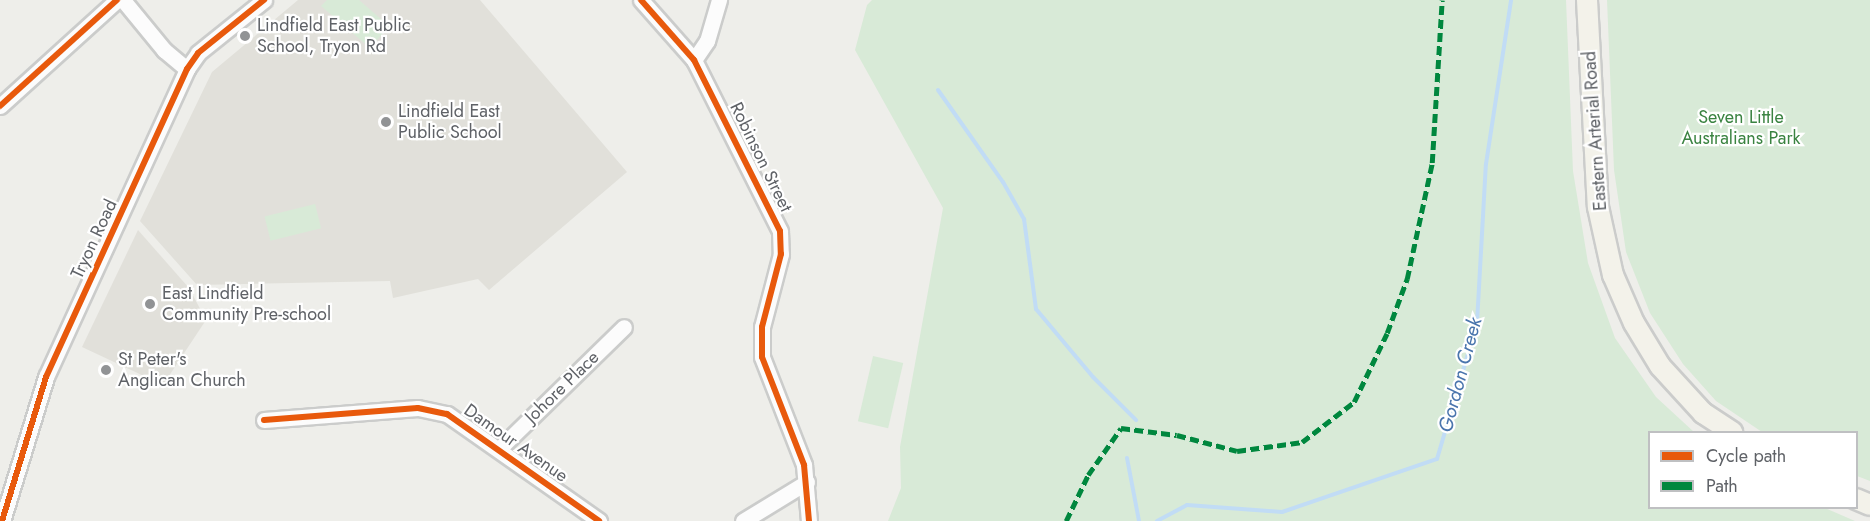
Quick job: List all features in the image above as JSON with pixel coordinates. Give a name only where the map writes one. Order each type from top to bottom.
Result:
[{"type":"main road","name":"Eastern Arterial Road","points":[[1587,0],[1598,207],[1613,275],[1634,323],[1660,366],[1703,413],[1730,431]]},
{"type":"street","points":[[0,106],[117,0]]},
{"type":"street","points":[[123,0],[164,50],[186,69]]},
{"type":"street","name":"Tryon Road","points":[[2,521],[46,377],[186,69],[198,53],[264,0]]},
{"type":"street","name":"Robinson Street","points":[[641,0],[694,60],[780,231],[781,254],[762,327],[762,357],[804,465],[809,521]]},
{"type":"street","points":[[694,60],[707,41],[719,0]]},
{"type":"street","name":"Johore Place","points":[[500,448],[624,327]]},
{"type":"street","name":"Damour Avenue","points":[[264,420],[418,408],[447,414],[500,448],[599,521]]},
{"type":"street","points":[[742,521],[807,482]]},
{"type":"shaded area","name":"Lindfield East Public School","points":[[298,0],[480,0],[627,172],[489,290],[478,279],[393,298],[390,281],[197,285],[140,221],[212,72]]},
{"type":"shaded area","name":"East Lindfield Community Pre-school","points":[[138,230],[189,288],[206,320],[163,385],[82,347]]},
{"type":"green space","points":[[327,0],[359,0],[389,26],[370,48],[321,6]]},
{"type":"green space","points":[[872,0],[1566,0],[1573,171],[1588,263],[1615,338],[1656,397],[1693,431],[1648,431],[1648,509],[1827,509],[1855,521],[888,521],[901,488],[900,447],[943,208],[855,50],[867,5]]},
{"type":"green space","name":"Seven Little Australians Park","points":[[1607,0],[1870,0],[1870,481],[1858,476],[1858,431],[1761,431],[1716,401],[1683,364],[1650,313],[1626,252],[1614,170]]},
{"type":"green space","points":[[315,204],[321,228],[271,241],[265,217]]},
{"type":"green space","points":[[873,356],[903,363],[888,428],[858,421]]},
{"type":"waterway","name":"Gordon Creek","points":[[1157,521],[1187,505],[1282,512],[1437,459],[1477,323],[1486,164],[1511,0]]},
{"type":"waterway","points":[[938,90],[1003,182],[1024,219],[1036,309],[1093,377],[1136,420]]},
{"type":"waterway","points":[[1127,458],[1139,521]]},
{"type":"marked path","points":[[1066,521],[1088,475],[1121,428],[1177,435],[1237,451],[1302,442],[1354,402],[1387,333],[1407,279],[1432,163],[1442,0]]},
{"type":"cycle path","points":[[0,106],[117,0]]},
{"type":"cycle path","points":[[2,521],[46,377],[187,69],[198,53],[264,0]]},
{"type":"cycle path","points":[[641,0],[694,60],[780,231],[781,254],[762,327],[762,357],[804,465],[809,521]]},
{"type":"cycle path","points":[[264,420],[418,408],[447,414],[599,521]]},
{"type":"place","name":"Lindfield East Public School, Tryon Rd","points":[[245,36]]},
{"type":"place","name":"Lindfield East Public School","points":[[386,122]]},
{"type":"place","name":"East Lindfield Community Pre-school","points":[[150,304]]},
{"type":"place","name":"St Peter's Anglican Church","points":[[106,370]]}]
